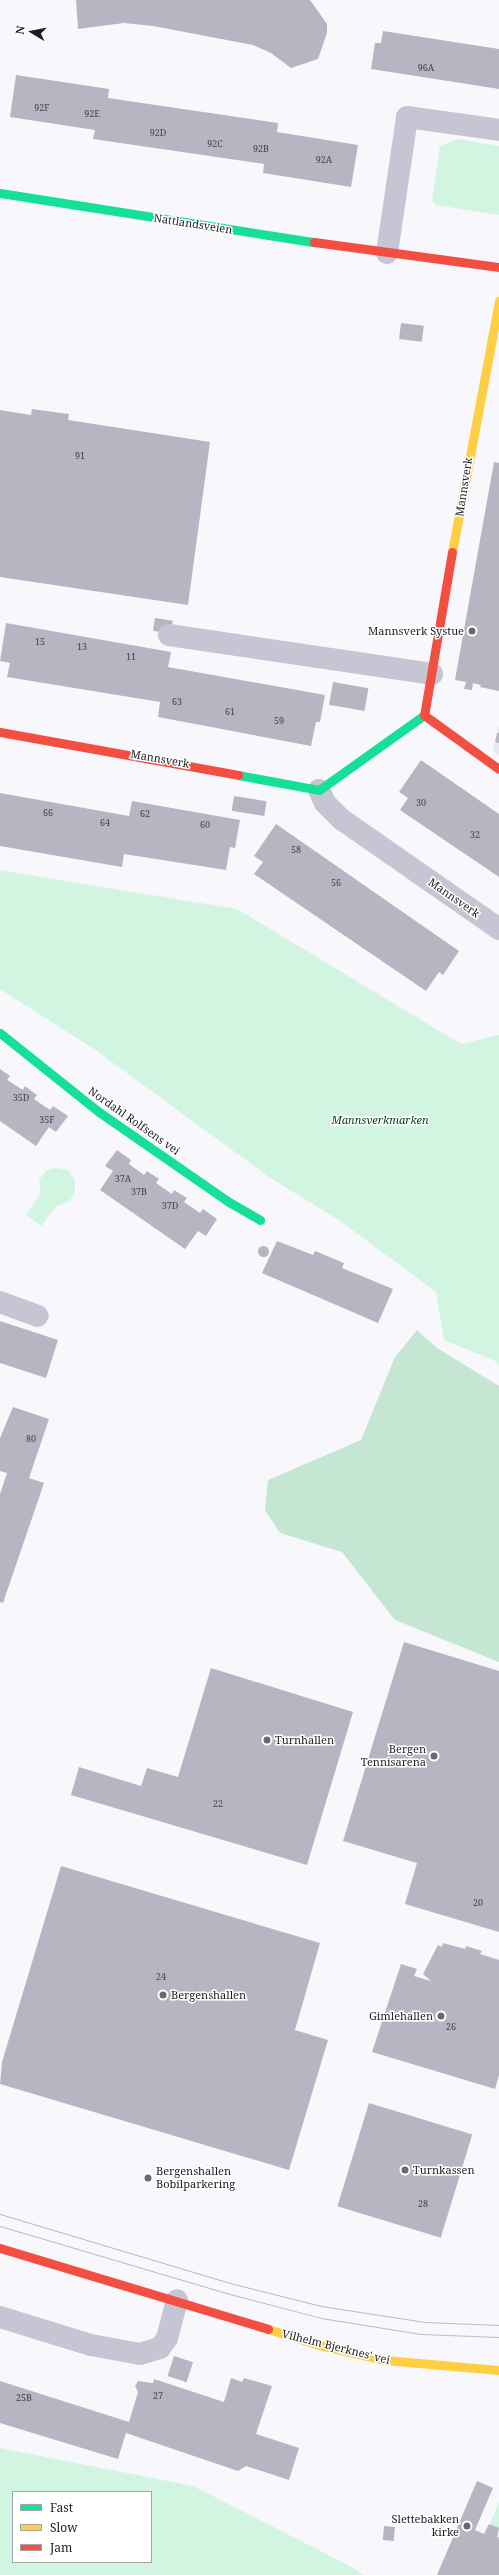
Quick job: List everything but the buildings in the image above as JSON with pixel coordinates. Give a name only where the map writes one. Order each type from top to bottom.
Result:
[{"type":"street","points":[[387,253],[407,117],[499,130]]},
{"type":"street","name":"Nattlandsveien","points":[[0,193],[387,253],[499,266]]},
{"type":"street","name":"Mannsverk","points":[[424,715],[475,419],[499,300]]},
{"type":"street","points":[[169,635],[432,674]]},
{"type":"street","points":[[319,790],[424,715],[499,769]]},
{"type":"street","name":"Mannsverk","points":[[0,732],[319,790],[325,803],[346,822],[499,929]]},
{"type":"street","name":"Nordahl Rolfsens vei","points":[[0,1033],[99,1112],[230,1202],[260,1220]]},
{"type":"street","points":[[0,1302],[38,1316]]},
{"type":"street","name":"Vilhelm Bjerknes' vei","points":[[0,2248],[177,2300],[306,2341],[385,2360],[499,2370]]},
{"type":"street","points":[[0,2317],[91,2345],[140,2354],[160,2348],[167,2338],[177,2300]]},
{"type":"shaded area","points":[[499,725],[499,756],[493,751]]},
{"type":"green space","points":[[457,139],[499,146],[499,215],[436,205],[432,201],[440,146]]},
{"type":"green space","name":"Mannsverkmarken","points":[[0,870],[237,909],[461,1044],[499,1035],[499,1366],[495,1361],[444,1340],[436,1292],[340,1221],[269,1177],[94,1049],[0,989]]},
{"type":"green space","points":[[57,1168],[68,1170],[75,1181],[75,1192],[69,1202],[56,1206],[41,1226],[26,1215],[41,1193],[39,1180],[47,1170]]},
{"type":"green space","points":[[417,1330],[437,1348],[499,1386],[499,1662],[395,1620],[342,1552],[280,1533],[265,1510],[268,1480],[361,1440],[395,1357]]},
{"type":"green space","points":[[0,2448],[193,2486],[348,2565],[364,2575],[0,2575]]},
{"type":"green space","points":[[499,2502],[499,2529],[490,2524]]},
{"type":"tram line","points":[[0,2214],[230,2283],[321,2306],[425,2322],[499,2325]]},
{"type":"tram line","points":[[0,2226],[226,2293],[321,2318],[421,2334],[499,2337]]},
{"type":"traffic: fast","points":[[0,193],[314,242]]},
{"type":"traffic: fast","points":[[238,775],[319,790],[424,715]]},
{"type":"traffic: fast","points":[[0,1033],[99,1112],[229,1202],[260,1220]]},
{"type":"traffic: slow","points":[[452,552],[499,300]]},
{"type":"traffic: slow","points":[[268,2329],[323,2346],[385,2360],[499,2370]]},
{"type":"traffic: jam","points":[[314,242],[499,267]]},
{"type":"traffic: jam","points":[[452,552],[424,715],[499,769]]},
{"type":"traffic: jam","points":[[0,732],[238,775]]},
{"type":"traffic: jam","points":[[0,2248],[268,2329]]},
{"type":"place","name":"Mannsverk Systue","points":[[472,631]]},
{"type":"place","name":"Turnhallen","points":[[267,1740]]},
{"type":"place","name":"Bergen Tennisarena","points":[[434,1756]]},
{"type":"place","name":"Bergenshallen","points":[[163,1995]]},
{"type":"place","name":"Gimlehallen","points":[[441,2016]]},
{"type":"place","name":"Turnkassen","points":[[405,2170]]},
{"type":"place","name":"Bergenshallen Bobilparkering","points":[[148,2178]]},
{"type":"place","name":"Slettebakken kirke","points":[[467,2526]]}]
